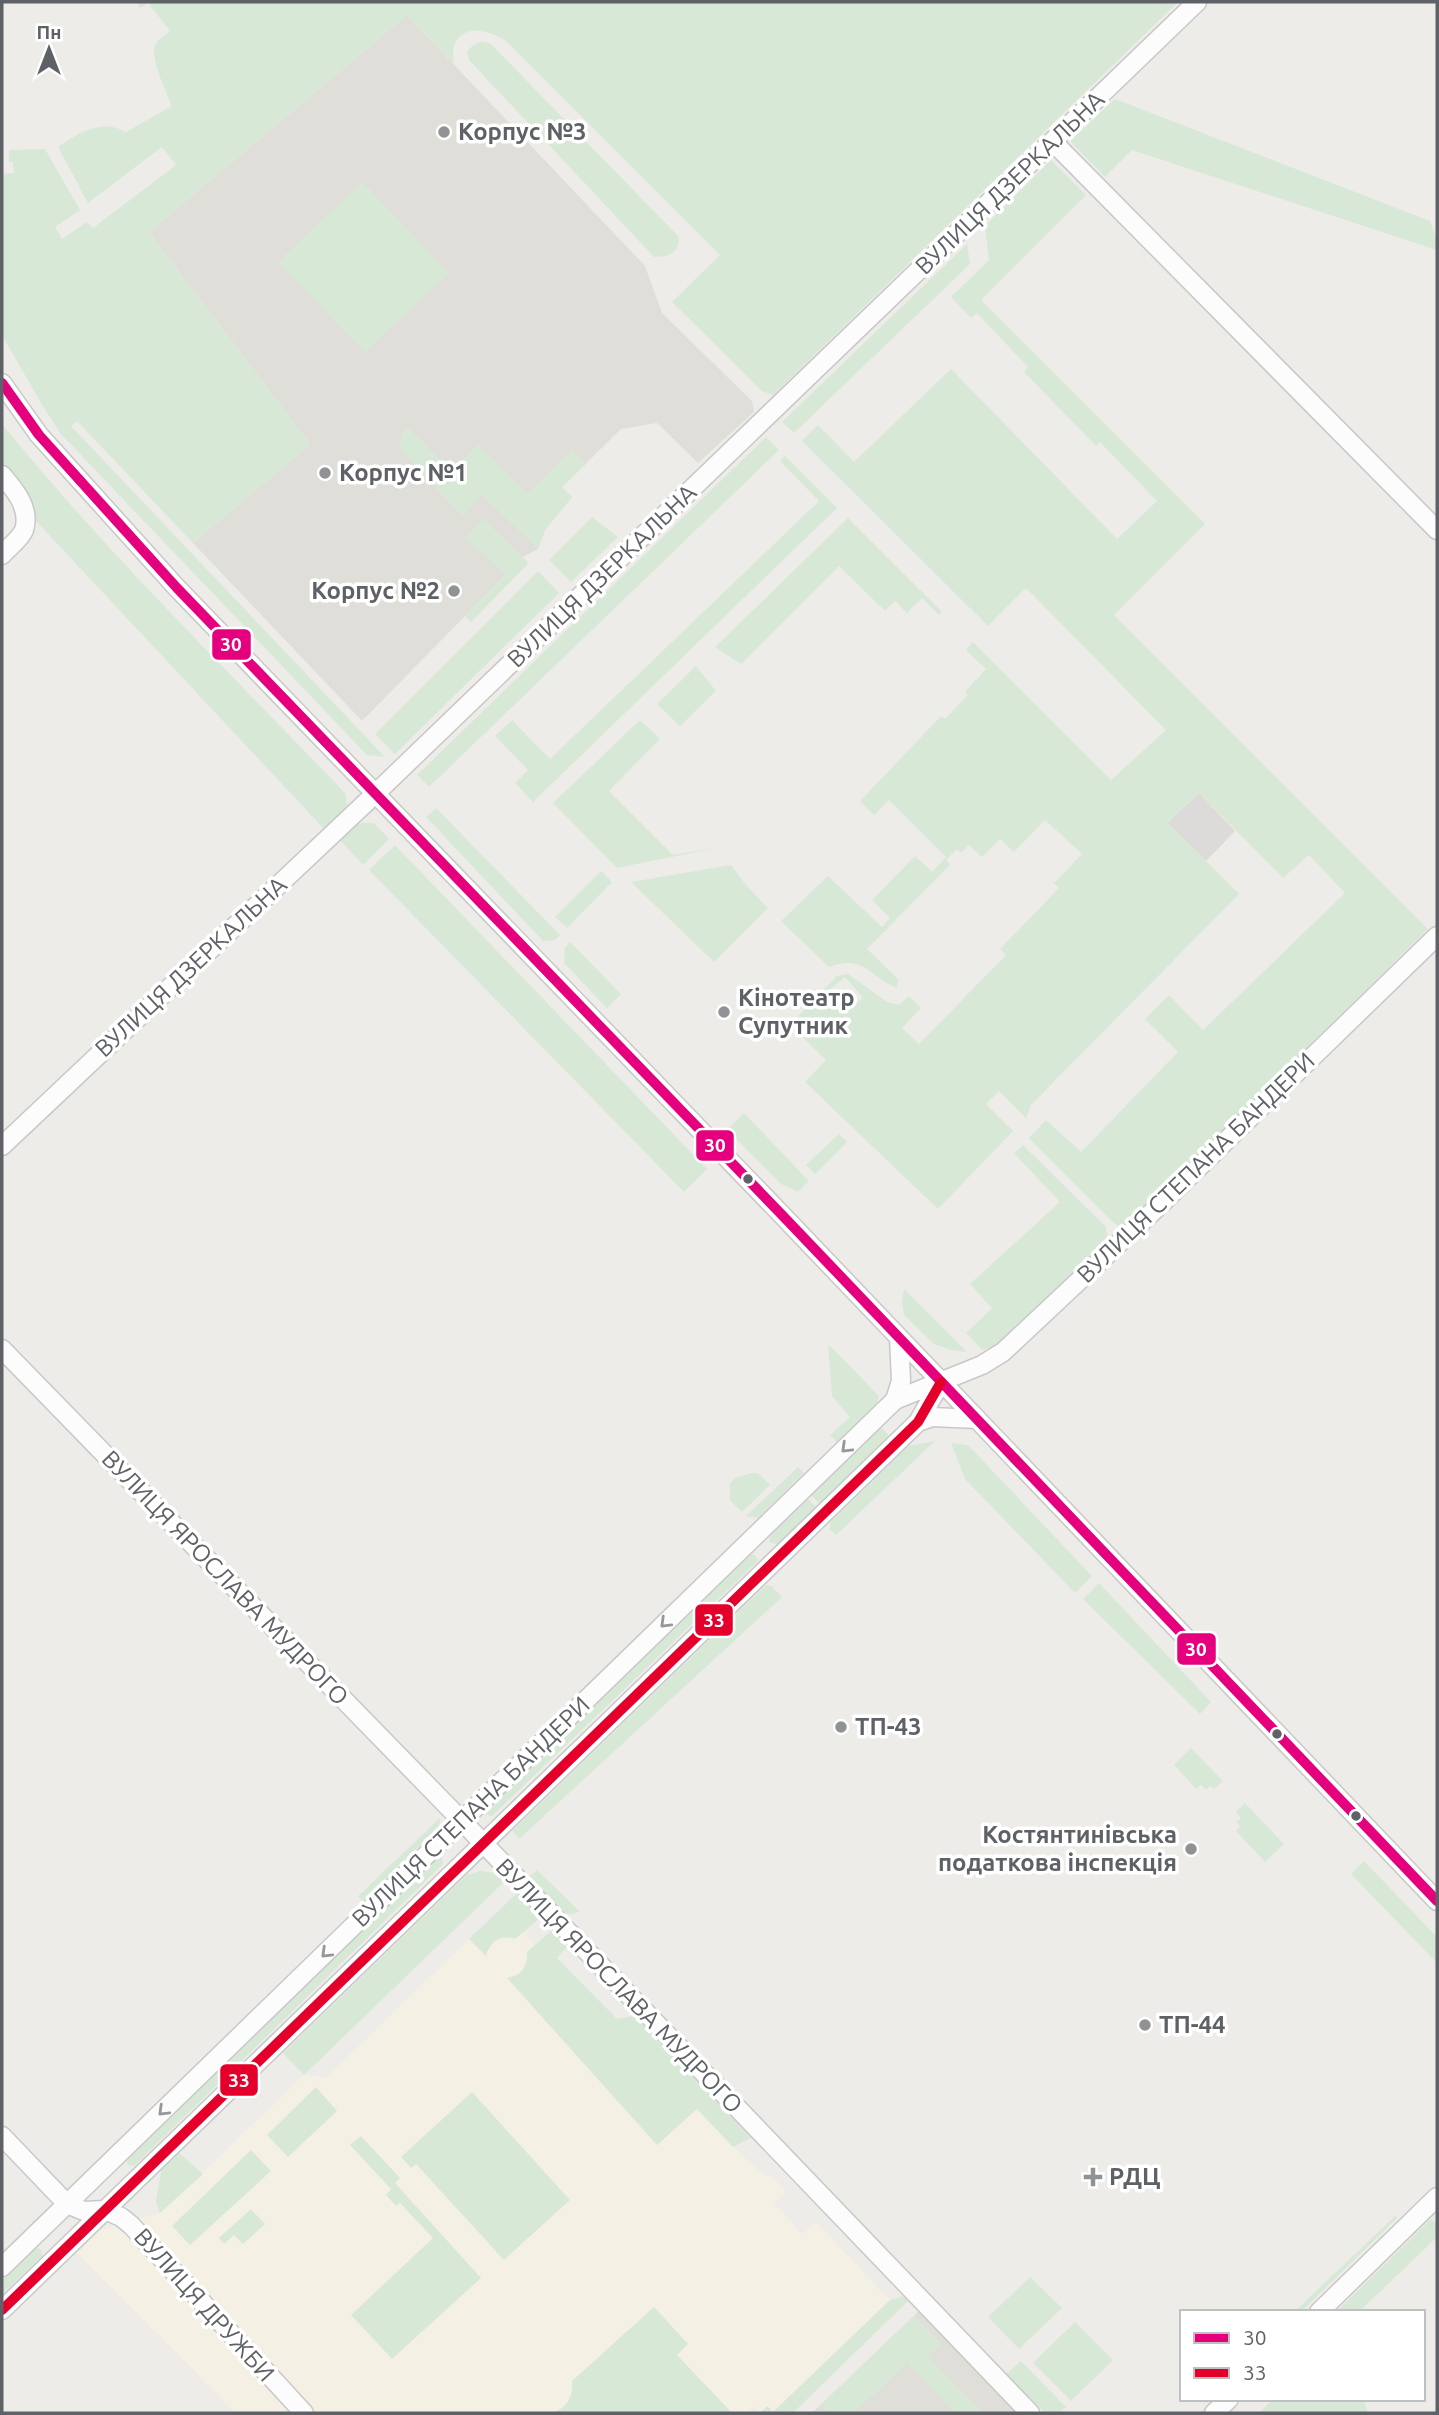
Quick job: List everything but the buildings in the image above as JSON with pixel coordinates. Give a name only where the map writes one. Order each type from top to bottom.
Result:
[{"type":"street","name":"ВУЛИЦЯ ДЗЕРКАЛЬНА","points":[[2,1146],[375,794],[1197,2]]},
{"type":"street","points":[[1052,142],[1437,530]]},
{"type":"street","points":[[2,383],[39,435],[177,588],[977,1419],[1437,1902]]},
{"type":"street","points":[[2,475],[22,502],[25,522],[24,531],[2,555]]},
{"type":"street","name":"ВУЛИЦЯ СТЕПАНА БАНДЕРИ","points":[[2,2267],[895,1401],[982,1365],[1003,1352],[1163,1202],[1437,936]]},
{"type":"street","points":[[895,1401],[901,1381],[899,1338]]},
{"type":"street","name":"ВУЛИЦЯ ЯРОСЛАВА МУДРОГО","points":[[2,1349],[462,1821],[1030,2413]]},
{"type":"street","name":"ВУЛИЦЯ СТЕПАНА БАНДЕРИ","points":[[2,2310],[918,1422],[941,1382]]},
{"type":"street","points":[[918,1422],[932,1417],[977,1419]]},
{"type":"street","points":[[762,1530],[765,1548],[770,1552],[782,1554]]},
{"type":"street","points":[[745,1546],[760,1552],[764,1557],[765,1570]]},
{"type":"street","points":[[2,2136],[67,2204]]},
{"type":"street","points":[[1321,2310],[1437,2196]]},
{"type":"street","name":"ВУЛИЦЯ ДРУЖБИ","points":[[67,2204],[84,2211],[105,2210],[131,2225],[303,2413]]},
{"type":"street","points":[[1214,2413],[1227,2401]]},
{"type":"shaded area","points":[[407,15],[645,266],[662,313],[752,401],[754,412],[698,463],[657,423],[621,429],[562,487],[572,497],[545,530],[538,549],[523,557],[362,721],[193,543],[310,444],[149,232]]},
{"type":"shaded area","points":[[1199,793],[1235,831],[1206,861],[1167,823]]},
{"type":"shaded area","points":[[523,1932],[534,1945],[527,1952],[524,1969],[508,1978],[657,2145],[697,2108],[733,2147],[766,2177],[770,2174],[786,2192],[774,2203],[802,2234],[816,2222],[890,2300],[773,2412],[767,2407],[759,2413],[753,2407],[746,2413],[732,2413],[676,2355],[688,2344],[573,2392],[564,2407],[553,2413],[236,2413],[77,2253],[100,2230],[160,2213],[304,2075],[327,2077],[469,1939],[486,1956],[488,1949],[497,1939],[516,1939]]},
{"type":"shaded area","points":[[919,2311],[1016,2413],[812,2413]]},
{"type":"green space","points":[[137,2],[1178,2],[773,395],[762,391],[672,302],[720,255],[506,41],[486,32],[468,32],[461,36],[453,51],[454,64],[407,15],[149,232],[310,444],[193,543],[77,421],[71,426],[385,757],[367,755],[60,433],[2,335],[2,174],[14,173],[13,162],[9,162],[9,150],[45,149],[80,210],[55,227],[62,239],[87,222],[93,228],[176,165],[162,147],[88,203],[58,147],[82,132],[99,127],[108,126],[126,132],[172,106],[154,56],[157,42],[170,31],[148,3],[140,8]]},
{"type":"green space","points":[[480,42],[490,43],[679,237],[675,250],[669,255],[654,257],[469,60],[467,52]]},
{"type":"green space","points":[[1115,99],[1430,221],[1437,239],[1437,250],[1132,150],[1105,177],[1070,141]]},
{"type":"green space","points":[[1051,160],[1086,195],[981,300],[1205,524],[1114,615],[1428,929],[1122,1229],[1029,1138],[1046,1120],[1081,1152],[1178,1052],[1145,1019],[1169,995],[1203,1030],[1345,893],[1309,855],[1283,878],[1199,793],[1167,822],[1239,894],[1031,1105],[1026,1118],[999,1091],[986,1104],[1013,1131],[938,1209],[805,1082],[826,1060],[790,1025],[837,976],[848,974],[887,1002],[899,1005],[909,996],[921,1008],[902,1028],[919,1044],[1006,955],[1000,949],[1059,888],[1054,883],[1082,854],[1045,820],[1014,852],[1000,839],[982,857],[969,845],[961,853],[957,849],[946,860],[950,865],[867,949],[898,979],[897,988],[858,965],[850,963],[829,967],[781,921],[828,876],[882,927],[890,918],[872,900],[915,856],[932,872],[946,857],[889,800],[874,815],[860,801],[941,716],[945,719],[968,695],[965,692],[986,669],[966,650],[973,642],[1111,780],[1166,730],[1026,588],[988,626],[802,441],[818,425],[854,462],[951,369],[1117,539],[1157,501],[1100,442],[1096,446],[1024,372],[1028,367],[977,313],[971,318],[951,297],[989,260],[985,226]],"holes":[[[845,977],[863,998],[844,1014],[826,993]]]},
{"type":"green space","points":[[362,182],[449,273],[365,352],[278,262]]},
{"type":"green space","points":[[967,244],[970,264],[794,433],[782,422]]},
{"type":"green space","points":[[2,424],[127,566],[345,793],[347,804],[343,812],[325,830],[36,521],[30,499],[2,465]]},
{"type":"green space","points":[[408,428],[452,471],[478,445],[528,494],[572,450],[586,464],[562,487],[572,497],[545,530],[538,549],[482,495],[462,516],[400,449],[402,434]]},
{"type":"green space","points":[[766,437],[779,450],[429,787],[417,775]]},
{"type":"green space","points":[[785,456],[837,508],[533,802],[515,783],[528,770],[495,736],[512,720],[550,759],[819,501],[780,461]]},
{"type":"green space","points":[[592,517],[618,537],[571,582],[549,560]]},
{"type":"green space","points":[[848,518],[942,612],[939,615],[922,598],[907,613],[895,601],[885,611],[839,566],[741,664],[715,647]]},
{"type":"green space","points":[[483,519],[529,563],[471,622],[465,616],[506,575],[466,538]]},
{"type":"green space","points":[[538,571],[559,593],[395,754],[375,734]]},
{"type":"green space","points":[[696,666],[716,691],[680,726],[657,704]]},
{"type":"green space","points":[[640,720],[660,739],[609,791],[673,855],[721,847],[617,868],[553,803]]},
{"type":"green space","points":[[436,808],[560,935],[555,940],[543,941],[426,817]]},
{"type":"green space","points":[[374,823],[389,839],[363,865],[339,839],[354,825]]},
{"type":"green space","points":[[395,845],[707,1169],[684,1192],[369,870]]},
{"type":"green space","points":[[731,865],[768,908],[714,962],[631,882]]},
{"type":"green space","points":[[601,871],[612,882],[567,928],[555,917]]},
{"type":"green space","points":[[570,942],[621,994],[607,1008],[564,963],[565,948]]},
{"type":"green space","points":[[744,1113],[809,1181],[798,1192],[781,1184],[727,1130]]},
{"type":"green space","points":[[839,1134],[847,1142],[815,1174],[806,1165]]},
{"type":"green space","points":[[1023,1145],[1106,1227],[1108,1244],[996,1346],[982,1350],[966,1333],[992,1308],[970,1284],[1060,1202],[1014,1153]]},
{"type":"green space","points":[[904,1289],[967,1352],[934,1344],[904,1315]]},
{"type":"green space","points":[[828,1344],[879,1396],[877,1403],[837,1442],[830,1435],[850,1417],[832,1396]]},
{"type":"green space","points":[[881,1427],[889,1436],[820,1504],[811,1495]]},
{"type":"green space","points":[[935,1441],[836,1535],[830,1530],[830,1523],[908,1446]]},
{"type":"green space","points":[[951,1443],[968,1445],[1092,1576],[1075,1593],[965,1479]]},
{"type":"green space","points":[[798,1467],[804,1473],[758,1518],[746,1516]]},
{"type":"green space","points":[[758,1473],[770,1485],[742,1512],[730,1500],[730,1483],[735,1478]]},
{"type":"green space","points":[[808,1499],[816,1507],[777,1544],[770,1543],[769,1537]]},
{"type":"green space","points":[[753,1554],[758,1559],[757,1562],[492,1816],[484,1814],[484,1809]]},
{"type":"green space","points":[[1099,1583],[1211,1702],[1200,1714],[1083,1599]]},
{"type":"green space","points":[[766,1585],[771,1586],[782,1597],[519,1839],[512,1831]]},
{"type":"green space","points":[[1191,1748],[1223,1781],[1214,1789],[1210,1786],[1206,1790],[1201,1785],[1196,1789],[1174,1765]]},
{"type":"green space","points":[[1245,1803],[1284,1844],[1265,1862],[1236,1831],[1240,1826],[1236,1822],[1241,1818],[1236,1812]]},
{"type":"green space","points":[[440,1818],[439,1827],[363,1901],[358,1896]]},
{"type":"green space","points":[[436,1856],[442,1857],[443,1864],[134,2166],[128,2165],[127,2159]]},
{"type":"green space","points":[[1364,1861],[1437,1937],[1437,1963],[1351,1874]]},
{"type":"green space","points":[[537,1870],[580,1912],[564,1915],[528,1878]]},
{"type":"green space","points":[[481,1871],[495,1873],[505,1881],[304,2075],[283,2053],[467,1875]]},
{"type":"green space","points":[[517,1893],[540,1918],[515,1939],[496,1940],[486,1956],[469,1939]]},
{"type":"green space","points":[[551,1931],[567,1947],[557,1958],[617,2019],[634,2016],[751,2138],[733,2147],[697,2109],[657,2145],[507,1978],[523,1969],[527,1962],[527,1952]]},
{"type":"green space","points":[[316,2087],[337,2111],[288,2157],[267,2135]]},
{"type":"green space","points":[[472,2092],[570,2200],[504,2260],[416,2164],[411,2168],[401,2157]]},
{"type":"green space","points":[[361,2136],[400,2178],[395,2183],[481,2278],[392,2359],[351,2315],[433,2238],[400,2203],[396,2206],[386,2195],[391,2189],[350,2145]]},
{"type":"green space","points":[[251,2150],[271,2171],[190,2245],[172,2226]]},
{"type":"green space","points":[[179,2153],[203,2174],[160,2213],[156,2202],[161,2171]]},
{"type":"green space","points":[[251,2209],[265,2224],[243,2244],[234,2235],[224,2244],[219,2238]]},
{"type":"green space","points":[[1395,2216],[1397,2218],[1303,2310],[1296,2310]]},
{"type":"green space","points":[[1431,2219],[1437,2223],[1437,2237],[1361,2310],[1338,2310]]},
{"type":"green space","points":[[34,2248],[41,2249],[42,2256],[2,2294],[2,2280]]},
{"type":"green space","points":[[1030,2277],[1062,2308],[1019,2349],[988,2317]]},
{"type":"green space","points":[[904,2296],[909,2300],[793,2413],[760,2413],[767,2406],[773,2412],[890,2300]]},
{"type":"green space","points":[[654,2307],[688,2344],[677,2355],[732,2413],[553,2413],[568,2401],[572,2392],[572,2381]]},
{"type":"green space","points":[[914,2316],[941,2343],[928,2357],[983,2413],[955,2413],[907,2363],[854,2413],[828,2413],[820,2406]]},
{"type":"green space","points":[[1075,2322],[1113,2360],[1071,2401],[1033,2363]]},
{"type":"green space","points":[[1021,2361],[1066,2407],[1059,2413],[1045,2413],[1006,2374]]},
{"type":"green space","points":[[1271,2401],[1364,2401],[1368,2413],[1259,2413]]},
{"type":"transit line","name":"30","points":[[2,383],[39,435],[177,588],[783,1216],[1437,1901]]},
{"type":"transit line","name":"33","points":[[2,2310],[918,1422],[941,1382]]},
{"type":"place","name":"Корпус №3","points":[[444,132]]},
{"type":"place","name":"Корпус №1","points":[[325,473]]},
{"type":"place","name":"Корпус №2","points":[[454,591]]},
{"type":"place","name":"Кінотеатр Супутник","points":[[724,1012]]},
{"type":"place","name":"ТП-43","points":[[841,1727]]},
{"type":"place","name":"Костянтинівська податкова інспекція","points":[[1191,1849]]},
{"type":"place","name":"ТП-44","points":[[1145,2025]]},
{"type":"place","name":"РДЦ","points":[[1093,2177]]}]
